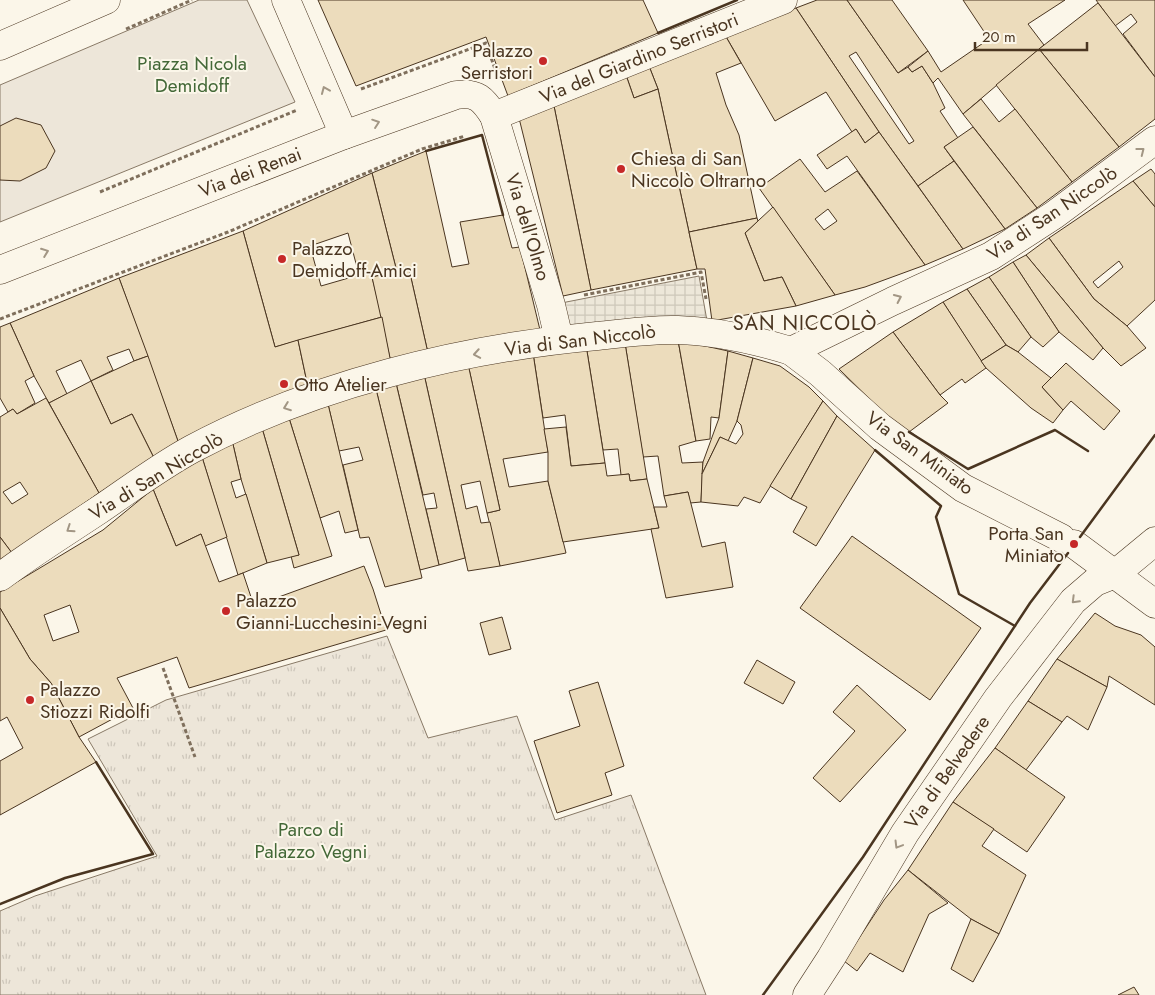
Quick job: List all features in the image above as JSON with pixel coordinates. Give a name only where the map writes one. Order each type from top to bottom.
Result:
[{"type":"street","points":[[0,46],[106,0]]},
{"type":"street","points":[[286,0],[344,135]]},
{"type":"street","name":"Via del Giardino Serristori","points":[[494,116],[783,0]]},
{"type":"street","name":"Via dei Renai","points":[[0,270],[344,135],[456,95],[469,94],[479,98],[488,106],[494,116]]},
{"type":"street","name":"Via dell'Olmo","points":[[494,116],[560,339]]},
{"type":"street","name":"Via di San Niccolò","points":[[0,577],[145,478],[191,450],[256,419],[323,393],[388,374],[453,358],[560,339],[675,330],[709,332],[792,351],[893,301],[991,256],[1054,215],[1155,140]]},
{"type":"street","name":"Via San Miniato","points":[[792,351],[820,373],[880,428],[964,488],[1068,541],[1155,604]]},
{"type":"street","name":"Via di Belvedere","points":[[807,995],[905,833],[998,698],[1073,601],[1095,582],[1115,574],[1155,541]]},
{"type":"path","points":[[92,195],[303,108]]},
{"type":"path","points":[[0,318],[228,232],[422,148],[469,135]]},
{"type":"path","points":[[579,296],[701,272],[708,308]]},
{"type":"path","points":[[163,668],[195,757]]},
{"type":"green space","name":"Piazza Nicola Demidoff","points":[[199,0],[247,0],[295,102],[0,222],[0,85]]},
{"type":"green space","name":"Parco di Palazzo Vegni","points":[[387,636],[428,738],[517,716],[555,820],[631,795],[706,995],[0,995],[0,911],[35,896],[157,856],[88,739],[166,700]]},
{"type":"shaded area","points":[[699,276],[709,332],[559,339],[551,305]]},
{"type":"building","name":"Palazzo Serristori","points":[[318,0],[643,0],[658,33],[508,96],[486,37],[356,86]]},
{"type":"building","points":[[817,0],[847,0],[898,73],[908,67],[912,72],[922,66],[945,108],[940,111],[958,138],[944,147],[954,161],[918,186],[879,132],[796,8]],"holes":[[[856,52],[914,141],[909,144],[849,56]]]},
{"type":"building","points":[[847,0],[892,0],[928,51],[898,73]]},
{"type":"building","points":[[963,0],[1065,0],[1028,24],[1044,45],[963,114],[938,78],[933,83],[922,66],[912,72],[908,67],[928,51],[941,72],[989,39]]},
{"type":"building","points":[[1096,0],[1155,0],[1155,77],[1123,34],[1137,22],[1131,14],[1115,26]]},
{"type":"building","points":[[1098,3],[1155,77],[1155,119],[1119,147],[1039,49]]},
{"type":"building","points":[[796,8],[879,132],[865,143],[856,129],[852,132],[826,92],[775,121],[725,35]]},
{"type":"building","points":[[725,35],[741,63],[716,73],[726,105],[739,135],[757,218],[689,232],[658,89],[649,66]]},
{"type":"building","points":[[1039,49],[1119,147],[1072,182],[996,85]]},
{"type":"building","points":[[649,66],[658,89],[634,98],[626,75]]},
{"type":"building","name":"Chiesa di San Niccolò Oltrarno","points":[[626,75],[634,98],[658,89],[697,269],[591,290],[554,106]]},
{"type":"building","points":[[981,99],[999,122],[1015,109],[1072,182],[1037,208],[963,114]]},
{"type":"building","points":[[554,106],[591,290],[563,296],[519,118]]},
{"type":"building","points":[[16,118],[41,125],[55,151],[46,168],[20,181],[0,180],[0,126]]},
{"type":"building","points":[[973,127],[1037,208],[1005,229],[944,147]]},
{"type":"building","points":[[856,129],[865,143],[879,132],[963,249],[925,265],[847,156],[827,169],[817,155]]},
{"type":"building","points":[[426,151],[452,267],[469,264],[460,222],[503,215],[512,248],[520,247],[540,330],[428,353],[409,269],[397,272],[372,173]]},
{"type":"building","points":[[800,159],[825,192],[857,171],[925,265],[865,287],[835,295],[759,188]],"holes":[[[828,209],[837,221],[824,230],[815,219]]]},
{"type":"building","points":[[954,161],[1005,229],[963,249],[918,186]]},
{"type":"building","points":[[1151,169],[1155,174],[1155,207],[1133,181]]},
{"type":"building","name":"Palazzo Demidoff-Amici","points":[[372,173],[397,272],[372,277],[382,317],[275,347],[243,231]],"holes":[[[348,233],[359,275],[321,286],[310,246]]]},
{"type":"building","points":[[1133,181],[1155,207],[1155,300],[1127,326],[1094,299],[1049,238]],"holes":[[[1119,261],[1123,267],[1098,288],[1093,282]]]},
{"type":"building","points":[[773,207],[835,295],[796,306],[782,277],[764,281],[745,233]]},
{"type":"building","points":[[757,218],[758,221],[745,233],[764,281],[782,277],[796,306],[712,321],[705,269],[697,269],[689,232]]},
{"type":"building","points":[[243,231],[275,347],[298,340],[308,387],[179,444],[119,278]]},
{"type":"building","points":[[1049,238],[1094,299],[1127,326],[1146,348],[1121,366],[1103,348],[1026,255]]},
{"type":"building","points":[[1026,255],[1103,348],[1093,360],[1059,332],[1013,262]]},
{"type":"building","points":[[1013,262],[1059,332],[1043,347],[1031,337],[989,277]]},
{"type":"building","points":[[409,269],[428,353],[391,363],[372,277]]},
{"type":"building","points":[[989,277],[1031,337],[1018,352],[1006,345],[967,289]]},
{"type":"building","points":[[119,278],[148,356],[134,361],[129,349],[107,357],[113,370],[91,381],[81,360],[56,371],[67,394],[49,403],[34,376],[10,323]]},
{"type":"building","points":[[967,289],[1006,345],[981,361],[943,302]]},
{"type":"building","points":[[943,302],[986,368],[965,383],[962,379],[940,395],[893,332]]},
{"type":"building","points":[[382,317],[391,363],[308,387],[298,340]]},
{"type":"building","points":[[10,323],[34,376],[25,381],[35,403],[17,414],[13,409],[8,412],[0,398],[0,327]]},
{"type":"building","points":[[893,332],[948,403],[909,432],[896,425],[839,369]]},
{"type":"building","points":[[678,340],[696,441],[679,446],[682,463],[703,462],[701,502],[690,503],[688,492],[664,496],[658,456],[643,457],[625,343]]},
{"type":"building","points":[[678,340],[728,351],[719,418],[711,417],[710,439],[696,441]]},
{"type":"building","points":[[625,343],[647,479],[630,481],[629,474],[621,475],[618,449],[603,450],[586,345]]},
{"type":"building","points":[[586,345],[605,463],[571,466],[565,415],[543,418],[533,353]]},
{"type":"building","points":[[1006,345],[1051,378],[1042,387],[1063,410],[1053,423],[1031,408],[986,368],[981,361]]},
{"type":"building","points":[[728,351],[753,358],[737,421],[728,441],[720,437],[702,474],[703,462],[719,418]]},
{"type":"building","points":[[533,353],[548,452],[503,459],[509,487],[548,481],[566,553],[500,566],[487,513],[500,510],[468,364]]},
{"type":"building","points":[[148,356],[179,444],[154,458],[132,414],[111,424],[91,381]]},
{"type":"building","points":[[753,358],[780,366],[809,387],[823,401],[760,503],[744,497],[738,506],[701,502],[702,474],[720,437],[736,444],[743,434],[741,425],[737,421]]},
{"type":"building","points":[[1066,363],[1120,411],[1104,430],[1071,401],[1063,410],[1042,387]]},
{"type":"building","points":[[468,364],[500,510],[487,513],[480,481],[461,485],[466,509],[477,506],[481,523],[490,522],[500,566],[468,571],[424,374]]},
{"type":"building","points":[[424,374],[465,558],[439,565],[426,509],[437,508],[434,493],[423,495],[396,383]]},
{"type":"building","points":[[91,381],[111,424],[132,414],[154,458],[99,493],[49,403]]},
{"type":"building","points":[[396,383],[439,565],[420,570],[376,389]]},
{"type":"building","points":[[376,389],[422,578],[385,587],[369,537],[360,538],[343,465],[363,460],[359,447],[339,451],[328,404]]},
{"type":"building","points":[[46,398],[99,493],[12,553],[0,537],[0,417],[13,409],[17,414]],"holes":[[[20,482],[28,494],[12,504],[3,492]]]},
{"type":"building","points":[[823,401],[837,416],[791,499],[770,486]]},
{"type":"building","points":[[328,404],[358,530],[345,533],[339,511],[320,518],[289,418]]},
{"type":"building","points":[[837,416],[875,450],[816,546],[793,532],[807,507],[791,499]]},
{"type":"building","points":[[289,418],[332,556],[294,568],[291,556],[299,555],[262,428]]},
{"type":"building","points":[[566,427],[571,466],[605,463],[607,476],[629,474],[630,481],[647,479],[659,528],[563,542],[548,481],[548,452],[544,429]]},
{"type":"building","points":[[262,428],[299,555],[267,563],[241,479],[232,440]]},
{"type":"building","points":[[232,440],[241,479],[231,482],[236,498],[246,494],[267,563],[238,575],[202,457]]},
{"type":"building","points":[[202,457],[227,537],[205,546],[201,534],[176,546],[153,489]]},
{"type":"building","name":"Palazzo Gianni-Lucchesini-Vegni","points":[[153,489],[176,546],[201,534],[219,582],[243,573],[254,606],[364,566],[386,630],[189,688],[177,657],[117,678],[133,708],[79,737],[51,683],[30,659],[0,608],[0,592],[103,530]],"holes":[[[70,605],[79,632],[53,641],[44,615]]]},
{"type":"building","points":[[688,492],[702,547],[725,542],[733,587],[666,598],[651,529],[659,528],[654,507],[667,507],[664,496]]},
{"type":"building","points":[[852,536],[981,628],[930,700],[800,608]]},
{"type":"building","points":[[0,537],[12,553],[0,561]]},
{"type":"building","name":"Palazzo Stiozzi Ridolfi","points":[[0,608],[30,659],[51,683],[79,737],[96,762],[0,815],[0,761],[23,748],[7,717],[0,721]]},
{"type":"building","points":[[1095,613],[1115,626],[1141,635],[1155,647],[1155,705],[1109,676],[1107,687],[1057,659]]},
{"type":"building","points":[[502,617],[511,649],[489,655],[480,623]]},
{"type":"building","points":[[1057,659],[1107,687],[1088,730],[1067,716],[1062,722],[1028,701]]},
{"type":"building","points":[[757,660],[795,682],[783,704],[744,683]]},
{"type":"building","points":[[598,682],[624,766],[605,773],[612,795],[557,813],[534,741],[580,726],[569,691]]},
{"type":"building","points":[[857,685],[906,730],[840,802],[813,778],[855,731],[833,712]]},
{"type":"building","points":[[1028,701],[1062,722],[1026,770],[995,748]]},
{"type":"building","points":[[995,748],[1065,797],[1027,852],[953,802]]},
{"type":"building","points":[[953,802],[994,829],[982,846],[1026,875],[999,934],[971,919],[908,870]]},
{"type":"building","points":[[908,870],[948,903],[929,914],[903,972],[870,953],[857,971],[844,961],[884,900]]},
{"type":"building","points":[[971,919],[999,934],[973,982],[951,969]]},
{"type":"building","points":[[1134,987],[1139,995],[1118,995]]},
{"type":"wall","points":[[658,33],[737,0]]},
{"type":"wall","points":[[426,151],[482,135],[503,215]]},
{"type":"wall","points":[[909,432],[968,469],[1055,430],[1088,451]]},
{"type":"wall","points":[[1080,537],[1155,435]]},
{"type":"wall","points":[[875,450],[941,506],[936,517],[959,594],[1015,626]]},
{"type":"wall","points":[[763,995],[863,857],[1030,603],[1068,553]]},
{"type":"wall","points":[[0,904],[65,878],[153,854],[96,762]]},
{"type":"place","name":"Palazzo Serristori","points":[[543,61]]},
{"type":"place","name":"Chiesa di San Niccolò Oltrarno","points":[[621,169]]},
{"type":"place","name":"Palazzo Demidoff-Amici","points":[[282,259]]},
{"type":"place","name":"Otto Atelier","points":[[284,384]]},
{"type":"place","name":"Porta San Miniato","points":[[1074,544]]},
{"type":"place","name":"Palazzo Gianni-Lucchesini-Vegni","points":[[226,611]]},
{"type":"place","name":"Palazzo Stiozzi Ridolfi","points":[[30,700]]},
{"type":"district","name":"SAN NICCOLÒ","points":[[805,323]]}]
